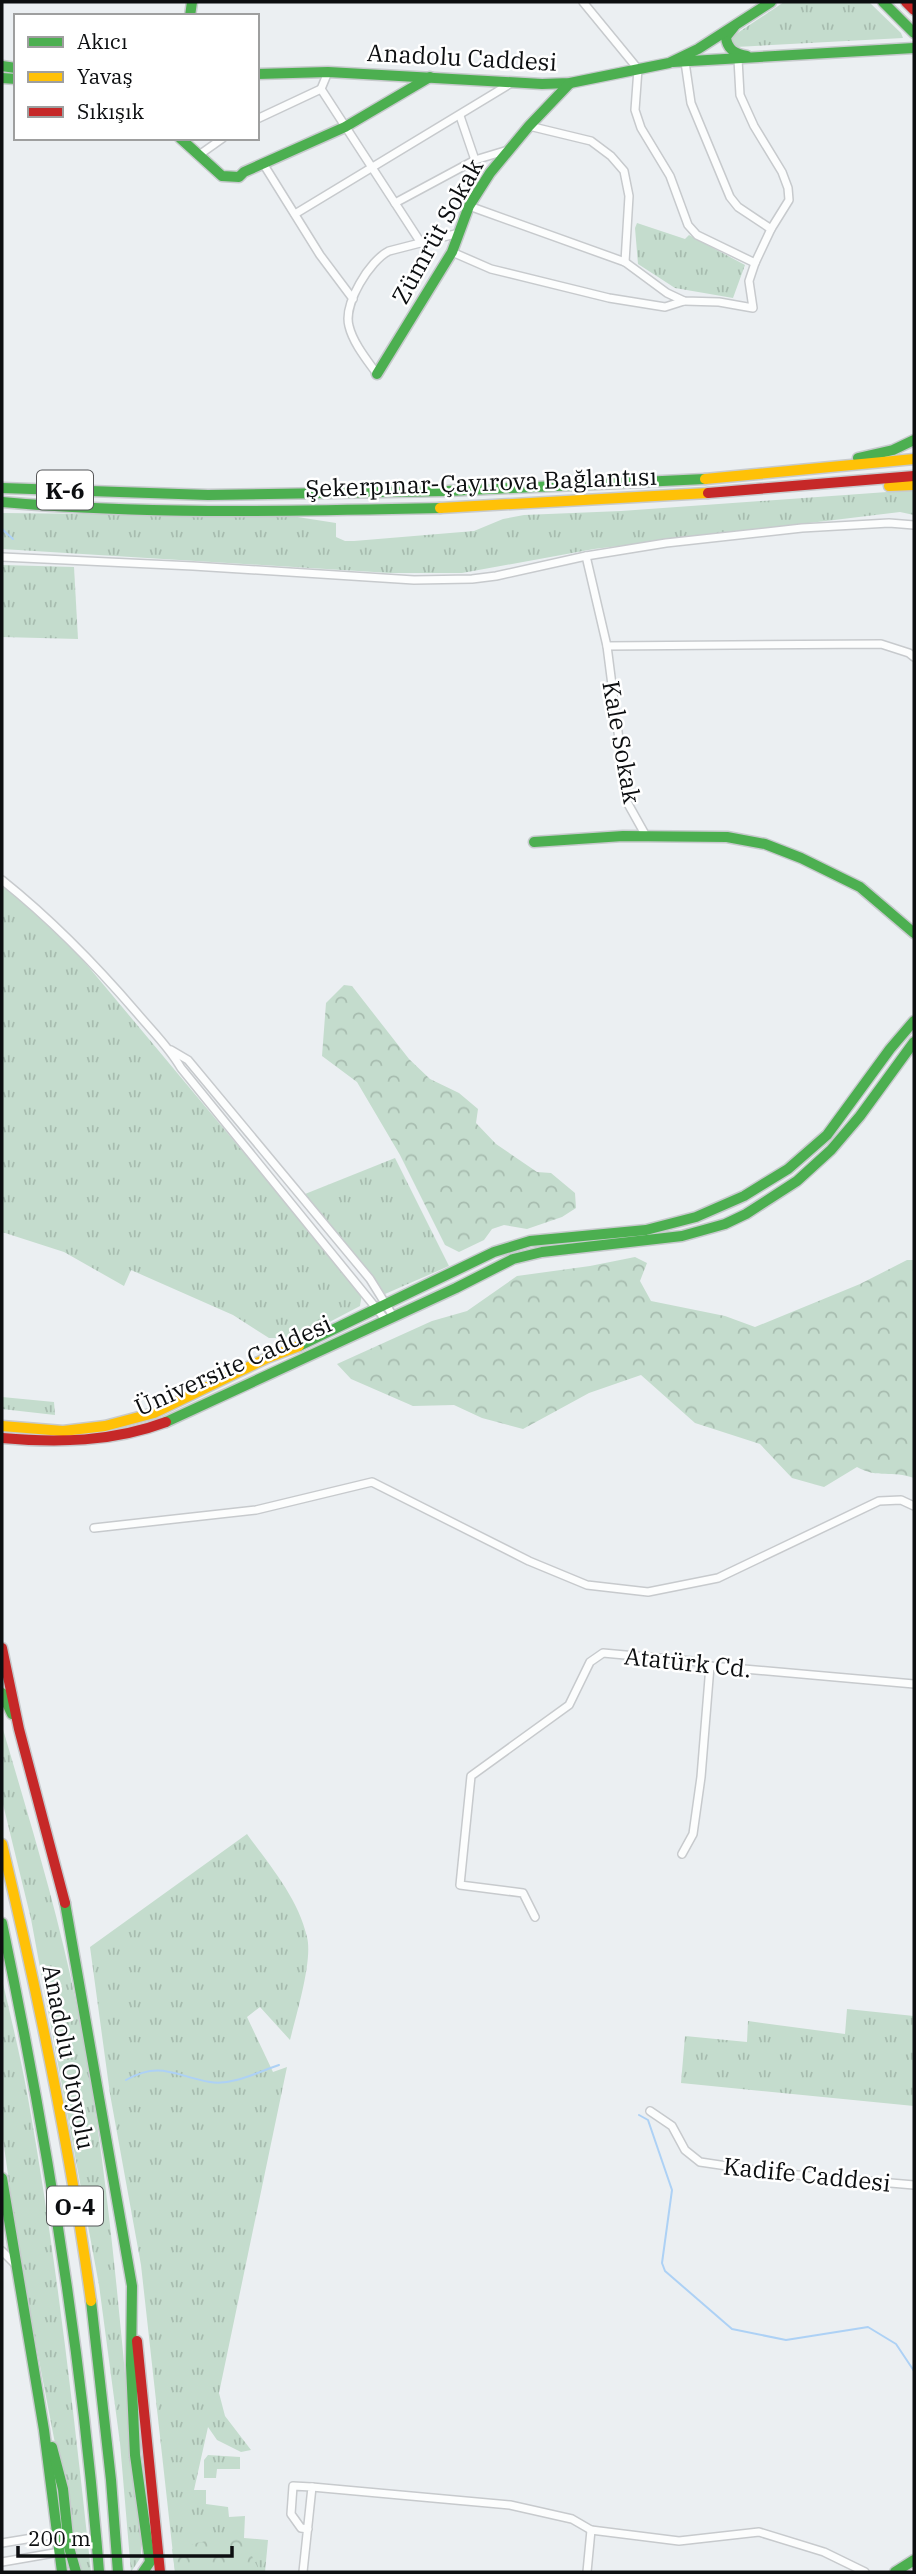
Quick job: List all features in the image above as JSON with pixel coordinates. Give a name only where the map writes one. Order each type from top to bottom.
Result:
[{"type":"main road","name":"Anadolu Caddesi","points":[[259,74],[328,72],[570,83],[669,63],[698,49],[771,2]]},
{"type":"main road","points":[[883,2],[914,33]]},
{"type":"main road","points":[[906,2],[914,10]]},
{"type":"main road","points":[[737,24],[726,37],[727,46],[739,54],[759,57]]},
{"type":"main road","points":[[669,63],[914,50]]},
{"type":"main road","points":[[182,140],[222,176],[239,177],[244,172],[345,127],[430,77]]},
{"type":"main road","name":"Zümrüt Sokak","points":[[377,374],[452,252],[469,206],[490,173],[528,126],[570,83]]},
{"type":"main road","points":[[766,473],[870,456],[893,450],[914,440]]},
{"type":"main road","name":"Şekerpınar-Çayırova Bağlantısı","points":[[2,490],[208,495],[447,491],[670,482],[914,459]]},
{"type":"main road","name":"Şekerpınar-Çayırova Bağlantısı","points":[[48,506],[287,510],[462,509],[914,476]]},
{"type":"main road","points":[[811,485],[914,485]]},
{"type":"main road","name":"K-6","points":[[2,502],[48,506]]},
{"type":"main road","name":"K-6","points":[[2,509],[48,506]]},
{"type":"main road","points":[[534,842],[646,836],[727,836],[765,844],[860,887],[914,933]]},
{"type":"main road","name":"Üniversite Caddesi","points":[[2,1426],[63,1431],[106,1426],[141,1418],[174,1405],[267,1358],[307,1343],[512,1245],[657,1227],[722,1207],[765,1184],[808,1153],[852,1104],[890,1049],[914,1021]]},
{"type":"main road","name":"Üniversite Caddesi","points":[[2,1438],[52,1443],[89,1441],[153,1426],[324,1351],[389,1317],[513,1259],[533,1254],[650,1242],[687,1236],[713,1228],[745,1214],[791,1184],[822,1159],[843,1137],[914,1042]]},
{"type":"main road","points":[[2,1648],[19,1729],[64,1895],[132,2286],[160,2572]]},
{"type":"main road","points":[[2,1693],[19,1729]]},
{"type":"main road","name":"Anadolu Otoyolu","points":[[2,1844],[61,2114],[89,2292],[118,2572]]},
{"type":"main road","name":"Anadolu Otoyolu","points":[[2,1923],[34,2072],[63,2244],[87,2424],[99,2572]]},
{"type":"main road","points":[[2,2178],[3,2202],[40,2404],[61,2572]]},
{"type":"main road","points":[[132,2286],[131,2365],[135,2455],[150,2562],[143,2572]]},
{"type":"main road","points":[[40,2404],[63,2489],[69,2547],[76,2572]]},
{"type":"main road","points":[[900,2570],[914,2560]]},
{"type":"main road","points":[[900,2570],[914,2572]]},
{"type":"street","points":[[583,2],[638,69],[635,110],[641,128],[670,176],[688,225],[697,235],[755,263]]},
{"type":"street","points":[[452,252],[511,275],[609,298],[665,307],[684,301],[719,302],[753,308],[749,281],[771,229],[789,200],[789,188],[740,95],[737,59]]},
{"type":"street","points":[[685,62],[691,103],[730,197],[738,208],[771,229]]},
{"type":"street","points":[[259,118],[321,89],[328,72]]},
{"type":"street","points":[[295,214],[513,82]]},
{"type":"street","points":[[321,89],[421,243]]},
{"type":"street","points":[[460,116],[475,160]]},
{"type":"street","points":[[528,126],[591,141],[611,156],[624,171],[629,196],[625,262]]},
{"type":"street","points":[[199,155],[220,140]]},
{"type":"street","points":[[395,203],[475,160],[509,150]]},
{"type":"street","points":[[264,165],[320,255],[353,299]]},
{"type":"street","points":[[469,206],[625,262],[667,293],[684,301]]},
{"type":"street","points":[[377,374],[349,328],[348,315],[353,299],[371,265],[382,254],[459,233]]},
{"type":"street","points":[[2,557],[414,580],[496,576],[586,555],[802,528],[889,523],[914,525]]},
{"type":"street","name":"Kale Sokak","points":[[586,555],[607,646],[627,802],[646,836]]},
{"type":"street","points":[[607,646],[881,644],[914,657]]},
{"type":"street","points":[[2,880],[83,952],[170,1050],[181,1069],[382,1306]]},
{"type":"street","points":[[170,1050],[188,1060],[315,1210],[389,1317]]},
{"type":"street","points":[[94,1528],[256,1510],[372,1482],[529,1561],[587,1585],[648,1592],[718,1578],[879,1501],[901,1500],[914,1506]]},
{"type":"street","name":"Atatürk Cd.","points":[[535,1917],[523,1893],[460,1885],[471,1776],[569,1705],[590,1662],[603,1653],[692,1661],[710,1666],[914,1684]]},
{"type":"street","points":[[682,1854],[692,1834],[701,1777],[710,1666]]},
{"type":"street","name":"Kadife Caddesi","points":[[650,2111],[672,2126],[685,2150],[699,2162],[774,2173],[914,2185]]},
{"type":"street","points":[[2,2251],[15,2264]]},
{"type":"street","points":[[307,2529],[301,2528],[291,2514],[293,2486],[510,2505],[572,2519],[592,2530],[679,2541],[759,2532],[824,2552],[865,2572]]},
{"type":"street","points":[[303,2572],[312,2487]]},
{"type":"street","points":[[587,2572],[592,2530]]},
{"type":"street","points":[[2,2543],[57,2533]]},
{"type":"street","points":[[2,2562],[60,2552]]},
{"type":"green space","points":[[784,2],[869,2],[903,38],[736,47],[731,43],[733,36]]},
{"type":"green space","points":[[637,223],[685,239],[689,235],[745,265],[733,298],[675,288],[638,264],[635,228]]},
{"type":"green space","points":[[914,491],[914,515],[900,512],[594,549],[462,573],[390,573],[2,549],[2,513],[291,516],[336,523],[336,537],[354,541],[474,531],[503,519],[524,515],[621,511]]},
{"type":"green space","points":[[2,565],[74,567],[78,639],[2,637]]},
{"type":"green space","points":[[2,885],[40,916],[77,953],[362,1294],[360,1306],[299,1338],[269,1338],[233,1315],[131,1270],[124,1286],[64,1252],[2,1232]]},
{"type":"green space","points":[[344,985],[352,986],[409,1059],[430,1079],[459,1093],[478,1109],[476,1123],[496,1144],[537,1172],[551,1173],[575,1193],[576,1208],[562,1217],[527,1229],[504,1225],[492,1229],[484,1240],[459,1252],[445,1245],[400,1155],[357,1082],[322,1056],[326,1003]]},
{"type":"green space","points":[[395,1158],[449,1266],[385,1294],[305,1194]]},
{"type":"green space","points":[[635,1257],[647,1263],[640,1281],[651,1301],[725,1316],[755,1327],[860,1284],[907,1260],[914,1260],[914,1478],[872,1473],[857,1467],[824,1487],[792,1478],[760,1444],[695,1423],[641,1375],[589,1393],[523,1429],[482,1418],[454,1405],[413,1406],[351,1379],[337,1364],[432,1321],[467,1311],[517,1276]]},
{"type":"green space","points":[[2,1397],[54,1402],[55,1415],[2,1409]]},
{"type":"green space","points":[[2,1726],[60,1933],[76,2002],[99,2135],[141,2539],[141,2557],[131,2572],[120,2443],[99,2285],[31,1919],[2,1800]]},
{"type":"green space","points":[[247,1834],[297,1909],[307,1937],[308,1959],[290,2040],[260,2007],[247,2017],[273,2072],[287,2067],[219,2393],[225,2416],[251,2450],[241,2452],[217,2440],[208,2427],[194,2490],[206,2490],[206,2504],[228,2507],[229,2517],[245,2516],[244,2538],[268,2540],[265,2572],[175,2572],[141,2265],[110,2094],[90,1947]]},
{"type":"green space","points":[[2,1979],[25,2083],[56,2275],[91,2572],[83,2572],[79,2568],[21,2267],[2,2132]]},
{"type":"green space","points":[[847,2009],[914,2016],[914,2106],[681,2083],[685,2036],[747,2042],[748,2021],[845,2034]]},
{"type":"green space","points":[[208,2455],[240,2457],[240,2469],[217,2469],[216,2478],[204,2478],[204,2460]]},
{"type":"green space","points":[[243,2538],[260,2572],[175,2572],[172,2549],[206,2541]]},
{"type":"waterway","points":[[2,529],[13,539]]},
{"type":"waterway","points":[[126,2080],[138,2074],[159,2071],[218,2083],[245,2078],[279,2065]]},
{"type":"waterway","points":[[639,2115],[648,2120],[672,2190],[662,2263],[665,2271],[732,2329],[786,2340],[868,2327],[896,2344],[914,2371]]},
{"type":"traffic: fast","points":[[190,14],[192,2]]},
{"type":"traffic: fast","points":[[259,74],[328,72],[542,84],[570,83],[669,63],[698,49],[771,2]]},
{"type":"traffic: fast","points":[[883,2],[914,33]]},
{"type":"traffic: fast","points":[[734,27],[726,37],[728,45],[736,53],[747,56]]},
{"type":"traffic: fast","points":[[673,62],[914,48]]},
{"type":"traffic: fast","points":[[2,66],[14,68]]},
{"type":"traffic: fast","points":[[182,140],[222,176],[239,177],[244,172],[345,127],[430,77]]},
{"type":"traffic: fast","points":[[2,78],[14,79]]},
{"type":"traffic: fast","points":[[377,374],[452,252],[469,206],[490,173],[570,83]]},
{"type":"traffic: fast","points":[[858,458],[893,450],[914,440]]},
{"type":"traffic: fast","points":[[2,488],[208,495],[447,491],[705,479]]},
{"type":"traffic: fast","points":[[2,502],[166,510],[440,508]]},
{"type":"traffic: fast","points":[[534,842],[623,836],[727,837],[765,844],[860,887],[914,933]]},
{"type":"traffic: fast","points":[[299,1346],[494,1252],[530,1241],[646,1230],[696,1217],[744,1196],[788,1169],[827,1135],[914,1021]]},
{"type":"traffic: fast","points":[[166,1422],[513,1259],[542,1252],[682,1236],[725,1224],[746,1214],[797,1181],[831,1150],[860,1116],[914,1042]]},
{"type":"traffic: fast","points":[[2,1693],[12,1714]]},
{"type":"traffic: fast","points":[[65,1903],[132,2286],[131,2365],[135,2455],[150,2562],[143,2572]]},
{"type":"traffic: fast","points":[[2,1923],[34,2084],[61,2246],[83,2408],[99,2572]]},
{"type":"traffic: fast","points":[[2,2178],[44,2430],[62,2572]]},
{"type":"traffic: fast","points":[[91,2301],[111,2480],[118,2572]]},
{"type":"traffic: fast","points":[[52,2447],[63,2489],[69,2547],[76,2572]]},
{"type":"traffic: fast","points":[[895,2572],[914,2560]]},
{"type":"traffic: slow","points":[[705,479],[914,459]]},
{"type":"traffic: slow","points":[[889,486],[914,485]]},
{"type":"traffic: slow","points":[[440,508],[708,493]]},
{"type":"traffic: slow","points":[[2,1426],[63,1431],[105,1426],[154,1413],[267,1358],[299,1346]]},
{"type":"traffic: slow","points":[[2,1844],[52,2071],[91,2301]]},
{"type":"traffic: jam","points":[[906,2],[914,10]]},
{"type":"traffic: jam","points":[[708,493],[914,476]]},
{"type":"traffic: jam","points":[[2,1438],[85,1439],[126,1434],[166,1422]]},
{"type":"traffic: jam","points":[[2,1648],[19,1729],[65,1903]]},
{"type":"traffic: jam","points":[[137,2341],[160,2572]]}]
